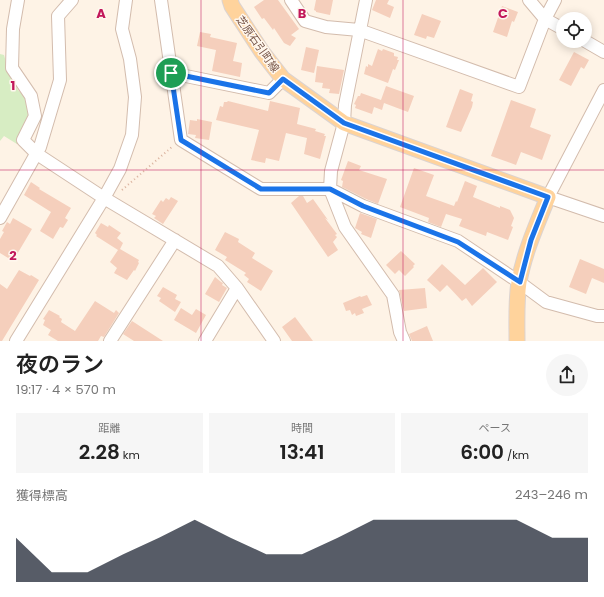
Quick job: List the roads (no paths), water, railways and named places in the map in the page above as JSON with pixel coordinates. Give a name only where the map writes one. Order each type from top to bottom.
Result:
[{"type":"main road","name":"芝原石引町線","points":[[230,0],[232,6],[262,52],[283,79],[344,123],[548,197]]},
{"type":"main road","points":[[517,341],[520,282],[531,240],[548,197]]},
{"type":"street","points":[[18,0],[13,29],[12,68],[31,96],[35,116],[23,140],[37,154],[104,198],[218,266],[237,288],[274,341]]},
{"type":"street","points":[[0,218],[40,147],[60,80],[58,16],[72,0]]},
{"type":"street","points":[[16,341],[104,198],[120,169],[132,135],[135,97],[130,59],[122,29],[126,0]]},
{"type":"street","points":[[161,0],[181,140],[261,189],[330,189],[363,206],[458,242],[520,282],[546,302],[597,316],[604,316]]},
{"type":"street","points":[[292,0],[305,21],[326,26],[359,30],[519,88],[555,0]]},
{"type":"street","points":[[366,0],[345,105],[344,123],[331,170],[330,189],[345,227],[392,295],[404,341]]},
{"type":"street","points":[[529,0],[546,19],[556,25]]},
{"type":"street","points":[[592,45],[604,52]]},
{"type":"street","points":[[171,73],[269,93],[283,79]]},
{"type":"street","points":[[604,90],[548,197],[604,216]]},
{"type":"street","points":[[110,341],[175,240]]},
{"type":"street","points":[[205,341],[237,288]]}]
